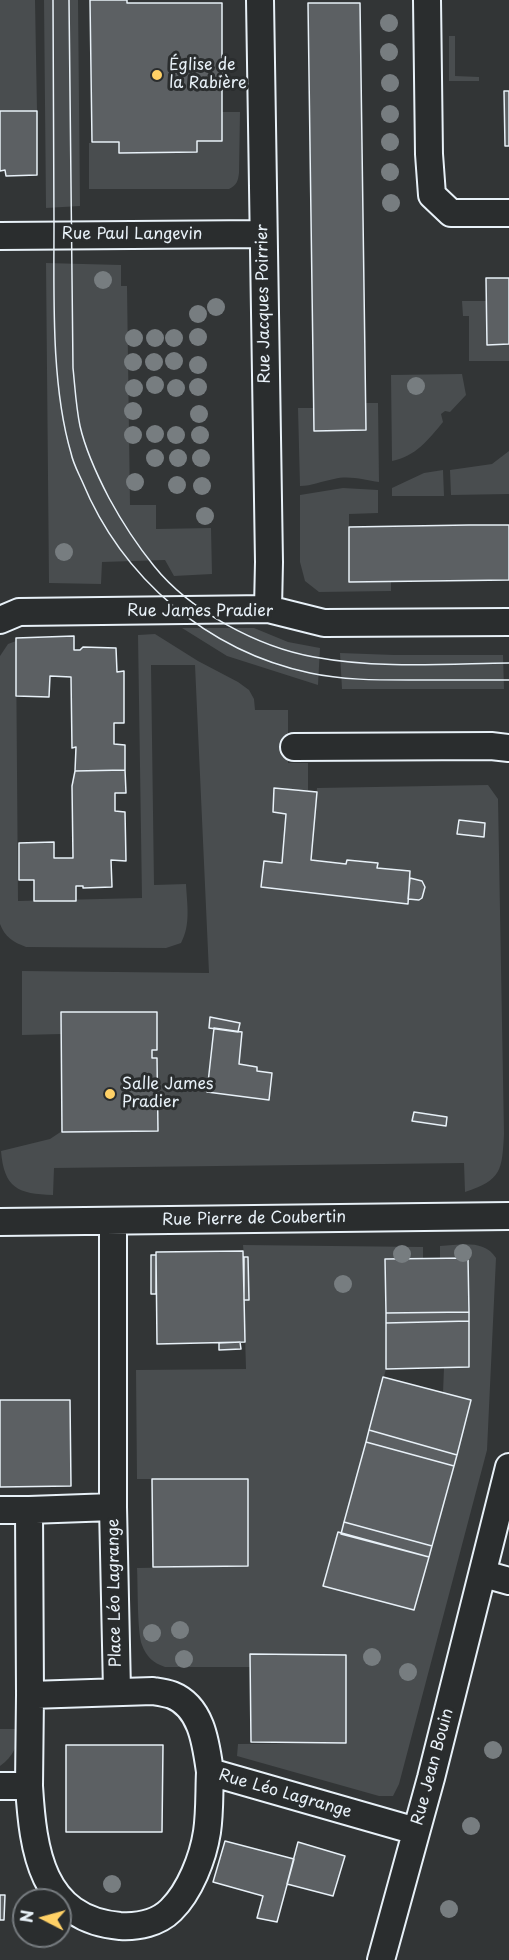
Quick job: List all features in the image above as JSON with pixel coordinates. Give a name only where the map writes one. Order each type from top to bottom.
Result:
[{"type":"street","name":"Rue Jacques Poirrier","points":[[260,0],[268,609]]},
{"type":"street","points":[[427,0],[429,154],[432,195],[452,213],[509,213]]},
{"type":"street","name":"Rue Paul Langevin","points":[[0,236],[263,234]]},
{"type":"street","name":"Rue James Pradier","points":[[0,620],[19,612],[268,609],[324,623],[509,622]]},
{"type":"street","points":[[294,747],[491,746],[509,748]]},
{"type":"street","name":"Rue Pierre de Coubertin","points":[[0,1222],[509,1216]]},
{"type":"street","points":[[113,1221],[113,1507]]},
{"type":"street","name":"Rue Jean Bouin","points":[[381,1960],[484,1574],[509,1467]]},
{"type":"street","name":"Place Léo Lagrange","points":[[0,1510],[113,1507],[117,1691]]},
{"type":"street","points":[[0,1786],[29,1786],[29,1510]]},
{"type":"street","points":[[484,1574],[509,1581]]},
{"type":"street","name":"Place Léo Lagrange","points":[[30,1695],[117,1691],[153,1691],[172,1695],[185,1703],[196,1716],[205,1738],[210,1772]]},
{"type":"street","name":"Rue Léo Lagrange","points":[[29,1786],[31,1820],[37,1855],[49,1884],[58,1898],[70,1910],[89,1920],[125,1926],[148,1924],[159,1918],[171,1910],[186,1888],[198,1863],[207,1832],[210,1772],[416,1830]]},
{"type":"shaded area","points":[[0,0],[35,0],[37,111],[0,111]]},
{"type":"shaded area","points":[[44,0],[78,0],[80,206],[46,208]]},
{"type":"shaded area","points":[[449,36],[455,36],[455,76],[479,77],[479,81],[449,81]]},
{"type":"shaded area","points":[[222,112],[240,112],[239,173],[237,182],[229,189],[89,189],[89,143],[119,142],[119,153],[197,152],[197,141],[222,141]]},
{"type":"shaded area","points":[[46,263],[121,265],[121,286],[127,286],[130,505],[156,505],[156,529],[211,528],[212,574],[174,576],[165,560],[102,562],[101,584],[49,583]]},
{"type":"shaded area","points":[[462,301],[486,301],[487,344],[509,344],[509,361],[469,361],[469,316],[463,316]]},
{"type":"shaded area","points":[[462,374],[466,395],[450,412],[445,411],[441,414],[443,422],[421,446],[408,456],[392,461],[391,375]]},
{"type":"shaded area","points":[[365,403],[378,403],[379,482],[340,478],[300,486],[298,408],[314,408],[314,431],[366,430]]},
{"type":"shaded area","points":[[509,451],[509,494],[451,495],[450,470],[492,464]]},
{"type":"shaded area","points":[[443,470],[444,496],[392,496],[392,488],[424,473]]},
{"type":"shaded area","points":[[343,488],[378,490],[378,513],[349,514],[349,582],[391,582],[391,591],[319,592],[305,581],[300,562],[300,495]]},
{"type":"shaded area","points":[[182,628],[254,628],[288,642],[320,648],[318,685],[227,656]]},
{"type":"shaded area","points":[[155,634],[249,690],[254,699],[255,710],[288,710],[288,763],[308,763],[308,791],[274,788],[273,812],[286,814],[282,863],[265,861],[261,886],[416,900],[422,898],[425,887],[422,881],[410,878],[410,871],[377,868],[377,863],[347,860],[346,864],[311,860],[317,788],[488,785],[498,799],[504,1134],[501,1165],[493,1178],[486,1183],[465,1192],[464,1163],[54,1168],[53,1195],[22,1190],[10,1181],[5,1173],[1,1151],[50,1139],[62,1131],[61,1034],[22,1035],[22,971],[209,973],[195,665],[151,665],[154,885],[186,884],[187,922],[181,943],[166,948],[26,947],[10,939],[0,924],[0,656],[8,644],[16,641],[18,901],[142,898],[138,635]]},
{"type":"shaded area","points":[[340,653],[503,655],[504,689],[342,689]]},
{"type":"shaded area","points":[[471,1244],[485,1248],[496,1258],[487,1450],[399,1784],[393,1796],[379,1796],[237,1756],[238,1744],[346,1743],[345,1655],[251,1654],[250,1667],[165,1667],[150,1659],[140,1639],[137,1568],[248,1566],[248,1479],[137,1479],[136,1370],[246,1369],[244,1300],[248,1300],[247,1257],[244,1257],[243,1245],[423,1247],[423,1259],[385,1260],[386,1369],[341,1534],[338,1533],[323,1586],[414,1610],[454,1466],[443,1393],[444,1368],[469,1367],[468,1259],[440,1259],[440,1246]]},
{"type":"shaded area","points":[[0,1729],[19,1729],[14,1750],[0,1766]]},
{"type":"building","name":"Église de la Rabière","points":[[90,0],[127,0],[127,3],[222,3],[222,141],[197,141],[197,152],[119,153],[119,142],[92,142]]},
{"type":"building","points":[[308,3],[360,3],[366,430],[314,431]]},
{"type":"building","points":[[504,91],[509,91],[509,146],[505,146]]},
{"type":"building","points":[[0,111],[37,111],[37,175],[6,176],[5,170],[0,171]]},
{"type":"building","points":[[486,278],[509,278],[509,344],[487,345]]},
{"type":"building","points":[[509,525],[509,580],[349,582],[349,527]]},
{"type":"building","points":[[74,636],[74,650],[80,650],[83,647],[116,648],[117,672],[124,671],[124,723],[114,723],[114,744],[125,745],[125,770],[75,771],[76,747],[72,748],[71,677],[50,676],[49,697],[16,696],[16,638]]},
{"type":"building","points":[[125,770],[126,793],[115,793],[115,811],[125,812],[126,861],[111,860],[112,887],[83,888],[83,886],[76,886],[76,901],[34,901],[34,880],[19,880],[19,843],[54,842],[54,858],[73,858],[72,786],[75,771]]},
{"type":"building","points":[[274,788],[317,792],[311,860],[346,864],[347,860],[378,863],[377,868],[410,871],[408,904],[261,887],[264,861],[282,863],[286,814],[273,812]]},
{"type":"building","points":[[459,820],[485,823],[484,837],[457,834]]},
{"type":"building","points":[[410,878],[422,881],[425,887],[422,898],[419,900],[408,899]]},
{"type":"building","name":"Salle James Pradier","points":[[61,1012],[157,1012],[157,1050],[152,1050],[152,1058],[157,1058],[158,1131],[62,1132]]},
{"type":"building","points":[[210,1017],[240,1023],[238,1032],[209,1028]]},
{"type":"building","points":[[214,1028],[242,1032],[239,1064],[257,1067],[257,1071],[272,1073],[269,1100],[207,1092]]},
{"type":"building","points":[[414,1112],[447,1117],[446,1126],[412,1121]]},
{"type":"building","points":[[243,1251],[245,1342],[157,1344],[156,1252]]},
{"type":"building","points":[[151,1255],[156,1255],[156,1294],[151,1294]]},
{"type":"building","points":[[244,1257],[248,1257],[249,1300],[244,1300]]},
{"type":"building","points":[[468,1258],[469,1312],[386,1313],[385,1259]]},
{"type":"building","points":[[469,1312],[469,1321],[386,1323],[386,1313]]},
{"type":"building","points":[[469,1321],[469,1367],[386,1369],[386,1323]]},
{"type":"building","points":[[240,1342],[241,1349],[219,1350],[219,1343]]},
{"type":"building","points":[[383,1377],[471,1400],[457,1455],[369,1430]]},
{"type":"building","points":[[0,1400],[70,1400],[71,1486],[0,1487]]},
{"type":"building","points":[[369,1430],[457,1455],[454,1466],[366,1442]]},
{"type":"building","points":[[366,1442],[454,1466],[432,1546],[344,1522]]},
{"type":"building","points":[[152,1479],[248,1479],[248,1566],[153,1567]]},
{"type":"building","points":[[344,1522],[432,1546],[429,1557],[341,1534]]},
{"type":"building","points":[[338,1532],[429,1557],[414,1610],[323,1586]]},
{"type":"building","points":[[250,1654],[346,1655],[346,1743],[251,1742]]},
{"type":"building","points":[[66,1745],[163,1745],[162,1832],[66,1832]]},
{"type":"building","points":[[225,1841],[294,1859],[277,1922],[257,1918],[263,1896],[213,1882]]},
{"type":"building","points":[[298,1842],[345,1856],[333,1896],[287,1884]]},
{"type":"building","points":[[0,1895],[5,1895],[4,1920],[0,1920]]},
{"type":"tram line","points":[[53,0],[54,310],[60,399],[74,464],[99,516],[120,549],[145,579],[172,605],[203,628],[237,647],[272,662],[310,673],[347,678],[509,680]]},
{"type":"tram line","points":[[69,0],[73,368],[77,404],[82,436],[92,463],[130,533],[154,566],[186,598],[226,625],[270,645],[314,657],[362,663],[411,665],[509,663]]},
{"type":"place","name":"Église de la Rabière","points":[[157,75]]},
{"type":"place","name":"Salle James Pradier","points":[[110,1094]]}]
